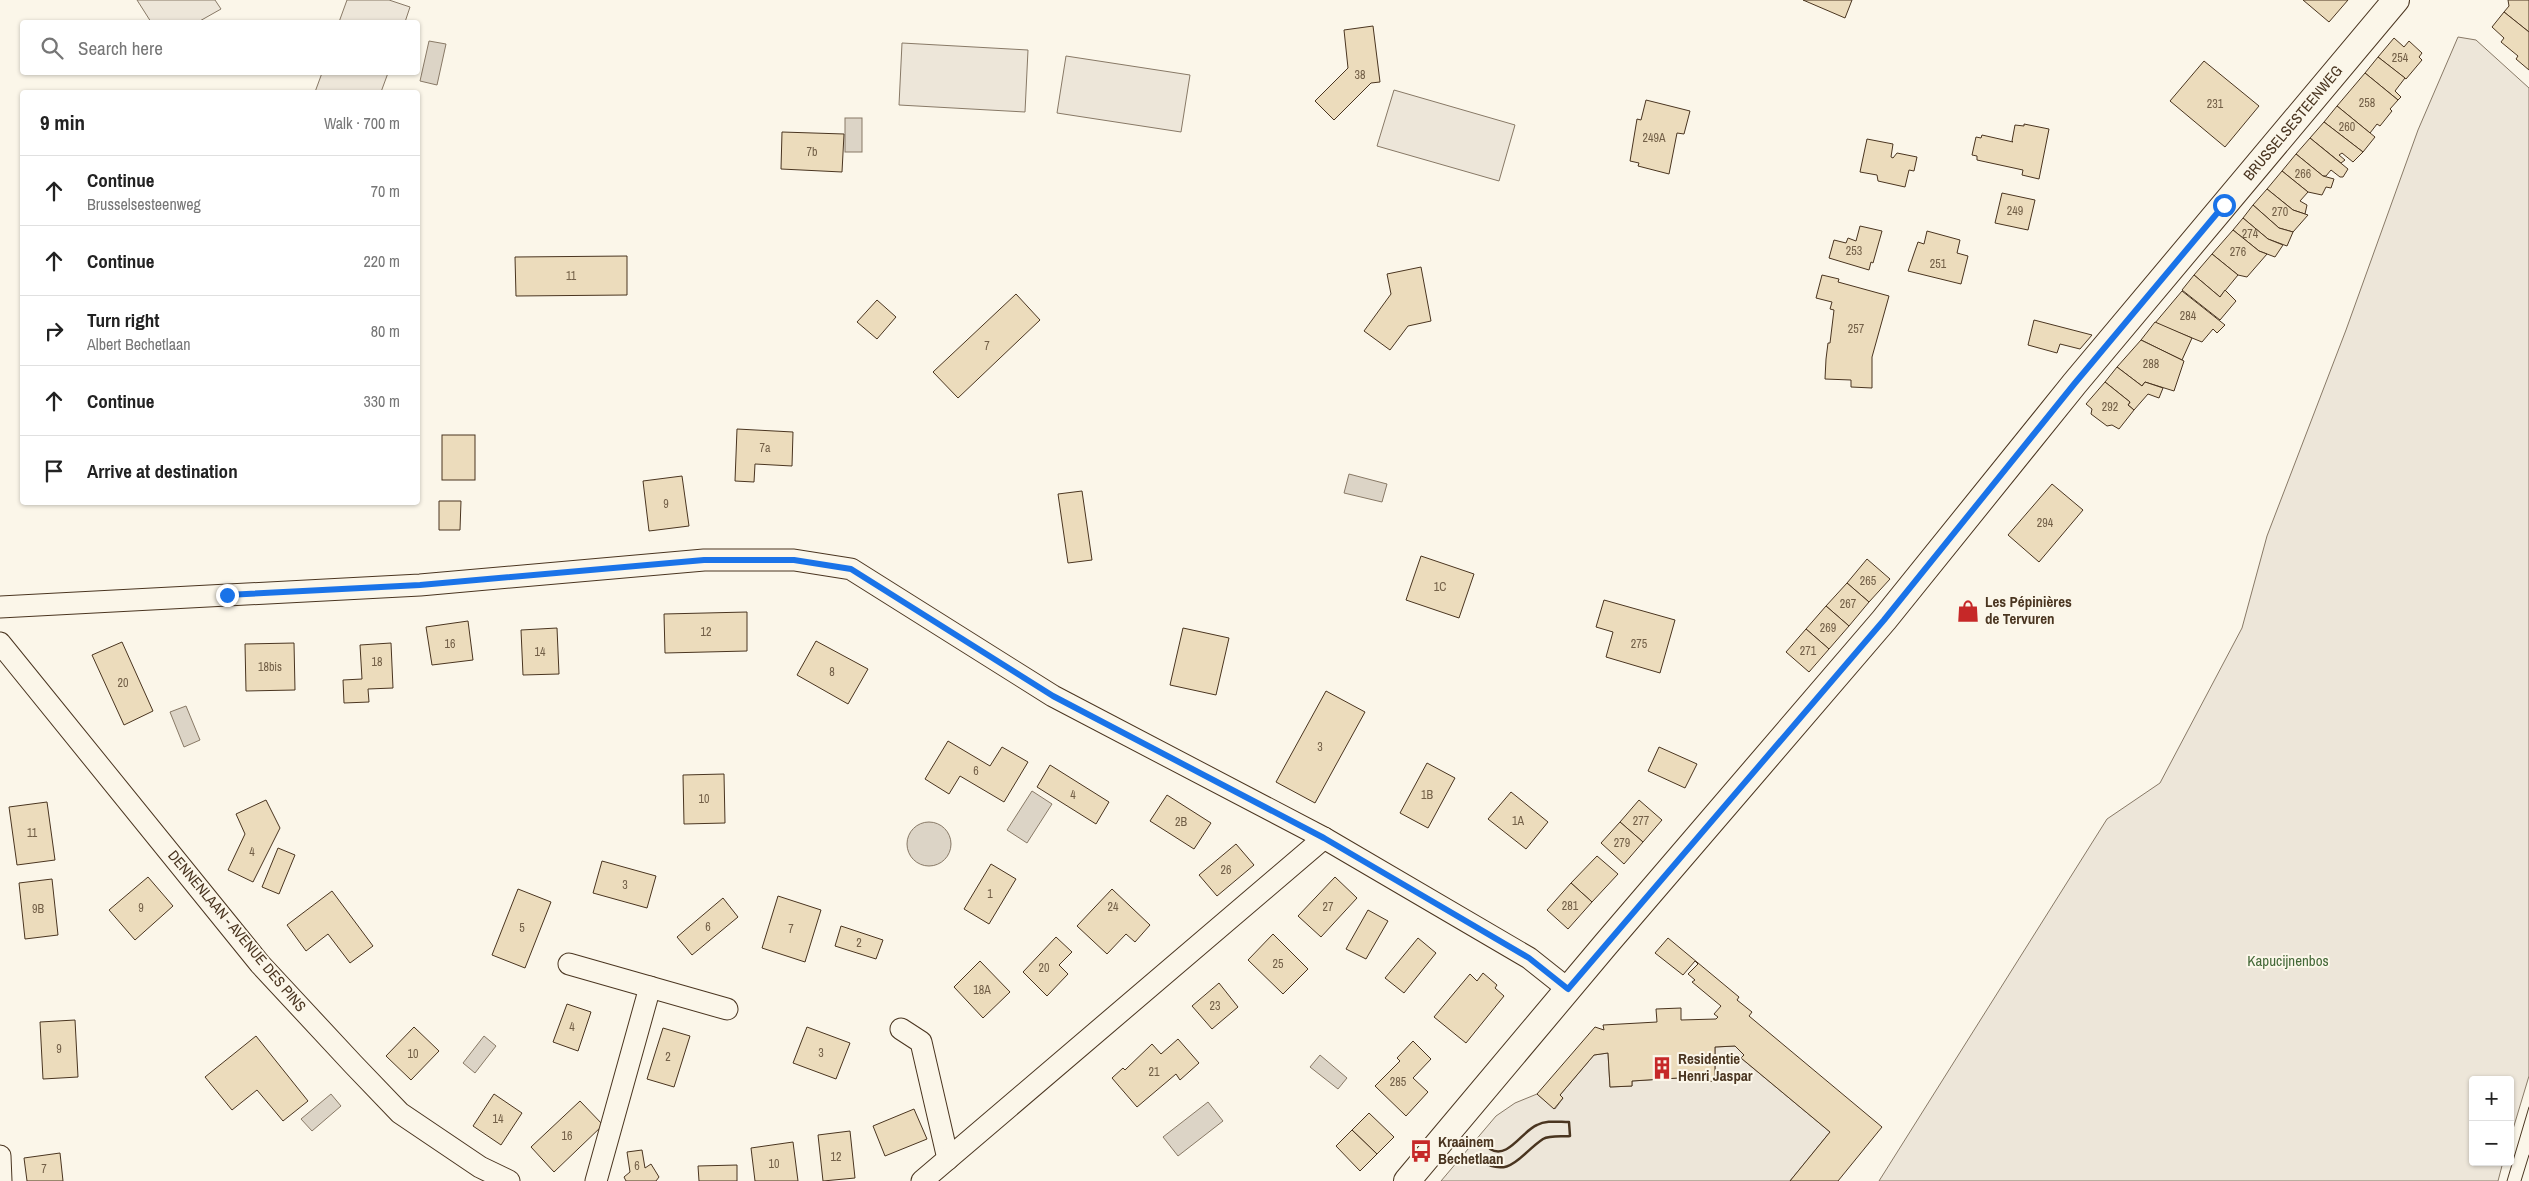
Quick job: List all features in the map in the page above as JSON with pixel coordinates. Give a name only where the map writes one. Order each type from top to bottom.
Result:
[{"type":"street","name":"BRUSSELSESTEENWEG","points":[[1407,1181],[1568,989],[1884,620],[2075,383],[2396,0]]},
{"type":"street","points":[[0,607],[420,585],[704,560],[794,560],[851,569],[1053,696],[1324,838],[1529,958],[1568,989]]},
{"type":"street","name":"DENNENLAAN - AVENUE DES PINS","points":[[0,643],[260,964],[353,1064],[400,1113],[480,1167],[508,1181]]},
{"type":"street","points":[[922,1181],[1324,838]]},
{"type":"street","points":[[569,964],[727,1009]]},
{"type":"street","points":[[596,1181],[650,987]]},
{"type":"street","points":[[901,1029],[921,1042],[948,1159]]},
{"type":"street","points":[[0,1156],[1,1181]]},
{"type":"green space","points":[[137,0],[215,0],[221,9],[202,20],[150,20]]},
{"type":"green space","points":[[347,0],[389,0],[410,7],[406,20],[340,20]]},
{"type":"green space","name":"Kapucijnenbos","points":[[2458,37],[2476,40],[2529,88],[2529,1076],[2514,1126],[2514,1076],[2469,1076],[2469,1166],[2502,1166],[2498,1181],[1879,1181],[2107,819],[2160,783],[2242,628],[2267,536],[2346,330],[2418,130]]},
{"type":"green space","points":[[902,43],[1028,50],[1025,112],[899,105]]},
{"type":"green space","points":[[1066,56],[1190,75],[1181,132],[1057,113]]},
{"type":"green space","points":[[321,75],[387,75],[382,90],[316,90]]},
{"type":"green space","points":[[1394,90],[1515,125],[1499,181],[1377,146]]},
{"type":"green space","points":[[1735,1046],[1744,1055],[1741,1058],[1830,1132],[1790,1181],[1441,1181],[1496,1116],[1515,1103],[1537,1094],[1555,1109],[1563,1098],[1560,1095],[1594,1055],[1608,1053],[1610,1087],[1632,1086],[1632,1081],[1694,1077],[1694,1082],[1715,1081],[1715,1047]]},
{"type":"shaded area","points":[[429,41],[446,44],[437,85],[420,81]]},
{"type":"shaded area","points":[[845,118],[862,118],[862,152],[845,152]]},
{"type":"shaded area","points":[[1349,474],[1387,484],[1382,502],[1344,493]]},
{"type":"shaded area","points":[[186,706],[200,740],[184,747],[170,712]]},
{"type":"shaded area","points":[[1032,791],[1052,804],[1027,843],[1007,830]]},
{"type":"shaded area","points":[[933,822],[945,828],[950,835],[950,853],[945,860],[938,865],[925,866],[917,863],[910,856],[907,840],[910,832],[917,825]]},
{"type":"shaded area","points":[[484,1036],[496,1046],[475,1073],[463,1063]]},
{"type":"shaded area","points":[[1320,1055],[1347,1078],[1338,1089],[1310,1067]]},
{"type":"shaded area","points":[[331,1094],[341,1106],[312,1131],[301,1119]]},
{"type":"shaded area","points":[[1208,1102],[1223,1121],[1178,1156],[1163,1137]]},
{"type":"building","points":[[1803,0],[1852,0],[1845,18]]},
{"type":"building","points":[[2303,0],[2348,0],[2329,22]]},
{"type":"building","points":[[2508,0],[2529,0],[2529,32],[2504,12],[2509,6]]},
{"type":"building","points":[[2504,12],[2529,32],[2529,70],[2516,59],[2518,56],[2501,42],[2504,38],[2492,27]]},
{"type":"building","points":[[1373,26],[1380,82],[1371,83],[1334,120],[1315,101],[1348,68],[1344,30]]},
{"type":"building","points":[[2394,38],[2404,47],[2409,41],[2422,53],[2419,57],[2422,60],[2406,79],[2378,57]]},
{"type":"building","points":[[2378,57],[2405,78],[2395,91],[2401,97],[2398,100],[2365,73]]},
{"type":"building","points":[[2204,61],[2259,106],[2225,147],[2170,101]]},
{"type":"building","points":[[2365,73],[2398,100],[2380,126],[2377,124],[2370,133],[2337,106]]},
{"type":"building","points":[[1646,100],[1690,111],[1684,134],[1677,133],[1669,174],[1638,166],[1639,163],[1630,161],[1637,119],[1641,120]]},
{"type":"building","points":[[2337,106],[2375,137],[2363,152],[2324,122]]},
{"type":"building","points":[[2324,122],[2363,152],[2353,162],[2342,153],[2339,155],[2345,160],[2341,163],[2310,138]]},
{"type":"building","points":[[2024,124],[2049,129],[2039,179],[2022,175],[2023,170],[1977,160],[1977,156],[1972,155],[1976,137],[1981,138],[1982,135],[2013,142],[2015,125],[2024,126]]},
{"type":"building","points":[[782,132],[844,134],[842,172],[781,169]]},
{"type":"building","points":[[2310,138],[2348,169],[2343,177],[2340,177],[2331,170],[2326,176],[2323,176],[2296,154]]},
{"type":"building","points":[[1867,139],[1893,144],[1891,157],[1893,158],[1897,153],[1917,157],[1914,171],[1909,170],[1905,187],[1878,181],[1877,175],[1860,172]]},
{"type":"building","points":[[2296,154],[2323,176],[2334,179],[2331,188],[2326,187],[2322,195],[2308,192],[2282,171]]},
{"type":"building","points":[[2282,171],[2308,192],[2300,201],[2307,205],[2305,214],[2293,210],[2267,189]]},
{"type":"building","points":[[2267,189],[2293,210],[2308,215],[2293,232],[2279,228],[2253,205]]},
{"type":"building","points":[[2002,193],[2035,200],[2028,230],[1995,223]]},
{"type":"building","points":[[2253,205],[2279,228],[2293,232],[2287,246],[2268,239],[2243,218]]},
{"type":"building","points":[[2243,218],[2268,239],[2283,245],[2275,257],[2259,251],[2233,230]]},
{"type":"building","points":[[1860,226],[1882,231],[1873,263],[1871,262],[1869,270],[1829,258],[1834,240],[1846,243],[1848,238],[1856,241]]},
{"type":"building","points":[[2233,230],[2259,251],[2267,254],[2247,277],[2238,275],[2212,254]]},
{"type":"building","points":[[1927,231],[1960,240],[1957,253],[1968,256],[1961,284],[1908,271],[1918,242],[1924,244]]},
{"type":"building","points":[[2212,254],[2238,275],[2220,297],[2194,275]]},
{"type":"building","points":[[627,256],[627,295],[516,296],[515,257]]},
{"type":"building","points":[[1421,267],[1431,321],[1408,326],[1390,350],[1364,331],[1391,294],[1387,274]]},
{"type":"building","points":[[1822,275],[1839,279],[1838,282],[1889,296],[1872,357],[1872,388],[1851,387],[1851,380],[1825,379],[1828,343],[1830,343],[1834,310],[1830,309],[1832,302],[1816,298]]},
{"type":"building","points":[[2194,275],[2220,297],[2225,290],[2236,301],[2220,320],[2182,290]]},
{"type":"building","points":[[2182,291],[2225,325],[2217,333],[2213,329],[2202,342],[2155,323]]},
{"type":"building","points":[[1016,294],[1040,320],[958,398],[933,372]]},
{"type":"building","points":[[877,300],[896,317],[877,339],[857,322]]},
{"type":"building","points":[[2034,320],[2092,335],[2080,349],[2060,344],[2057,353],[2028,345]]},
{"type":"building","points":[[2155,322],[2192,338],[2182,360],[2141,340]]},
{"type":"building","points":[[2141,340],[2184,361],[2174,391],[2145,382],[2142,386],[2117,367]]},
{"type":"building","points":[[2117,367],[2142,386],[2145,382],[2163,388],[2159,398],[2148,394],[2134,410],[2128,405],[2130,402],[2105,382]]},
{"type":"building","points":[[2105,382],[2130,402],[2128,405],[2134,410],[2119,429],[2112,425],[2107,426],[2091,414],[2092,409],[2086,404]]},
{"type":"building","points":[[737,429],[793,432],[792,466],[755,464],[754,482],[735,481]]},
{"type":"building","points":[[442,435],[475,435],[475,480],[442,480]]},
{"type":"building","points":[[682,476],[689,526],[649,531],[643,481]]},
{"type":"building","points":[[2052,484],[2083,510],[2039,562],[2008,535]]},
{"type":"building","points":[[1082,491],[1092,560],[1068,563],[1058,494]]},
{"type":"building","points":[[439,501],[461,501],[460,530],[439,530]]},
{"type":"building","points":[[1421,556],[1474,574],[1459,618],[1406,600]]},
{"type":"building","points":[[1867,559],[1890,579],[1869,602],[1847,583]]},
{"type":"building","points":[[1847,583],[1869,602],[1849,626],[1826,606]]},
{"type":"building","points":[[1604,600],[1675,620],[1660,673],[1606,657],[1613,632],[1596,627]]},
{"type":"building","points":[[1826,606],[1849,626],[1829,649],[1806,629]]},
{"type":"building","points":[[747,612],[747,651],[665,653],[664,614]]},
{"type":"building","points":[[468,621],[473,660],[432,665],[426,627]]},
{"type":"building","points":[[557,628],[559,674],[523,675],[521,630]]},
{"type":"building","points":[[1183,628],[1229,638],[1216,695],[1170,685]]},
{"type":"building","points":[[1806,629],[1829,649],[1809,672],[1786,652]]},
{"type":"building","points":[[816,641],[868,669],[848,704],[797,675]]},
{"type":"building","points":[[122,642],[153,711],[124,725],[92,655]]},
{"type":"building","points":[[294,643],[295,690],[246,691],[245,644]]},
{"type":"building","points":[[391,643],[393,688],[368,689],[369,702],[344,703],[343,680],[362,679],[360,645]]},
{"type":"building","points":[[1326,691],[1365,712],[1315,803],[1276,782]]},
{"type":"building","points":[[948,741],[990,766],[1002,747],[1028,762],[1004,802],[960,776],[949,794],[925,779]]},
{"type":"building","points":[[1659,747],[1697,764],[1685,788],[1648,771]]},
{"type":"building","points":[[1427,763],[1455,778],[1428,828],[1400,813]]},
{"type":"building","points":[[1050,765],[1109,802],[1096,824],[1037,787]]},
{"type":"building","points":[[724,774],[725,823],[684,824],[683,775]]},
{"type":"building","points":[[1511,792],[1548,822],[1526,849],[1488,819]]},
{"type":"building","points":[[1167,795],[1211,823],[1194,849],[1150,821]]},
{"type":"building","points":[[266,800],[280,828],[253,882],[228,870],[245,834],[236,814]]},
{"type":"building","points":[[1639,800],[1662,820],[1643,842],[1620,822]]},
{"type":"building","points":[[47,802],[55,860],[17,865],[9,807]]},
{"type":"building","points":[[1620,822],[1643,842],[1624,864],[1601,843]]},
{"type":"building","points":[[1236,844],[1254,865],[1217,896],[1199,875]]},
{"type":"building","points":[[278,848],[295,855],[279,894],[262,887]]},
{"type":"building","points":[[1597,856],[1618,874],[1592,902],[1571,883]]},
{"type":"building","points":[[602,861],[656,876],[647,908],[593,893]]},
{"type":"building","points":[[991,864],[1016,879],[989,924],[964,909]]},
{"type":"building","points":[[148,877],[173,906],[135,940],[109,910]]},
{"type":"building","points":[[1335,877],[1357,898],[1321,937],[1298,916]]},
{"type":"building","points":[[52,879],[58,935],[25,939],[19,883]]},
{"type":"building","points":[[1571,883],[1592,902],[1568,929],[1547,910]]},
{"type":"building","points":[[518,889],[551,902],[525,968],[492,955]]},
{"type":"building","points":[[1112,889],[1150,925],[1135,942],[1126,934],[1107,954],[1077,926]]},
{"type":"building","points":[[332,891],[373,946],[350,963],[328,934],[306,951],[287,925]]},
{"type":"building","points":[[778,896],[821,910],[805,962],[762,948]]},
{"type":"building","points":[[723,898],[738,917],[692,955],[677,937]]},
{"type":"building","points":[[1368,910],[1388,921],[1366,959],[1346,949]]},
{"type":"building","points":[[841,926],[883,940],[876,959],[835,946]]},
{"type":"building","points":[[1273,934],[1308,969],[1283,994],[1248,960]]},
{"type":"building","points":[[1056,937],[1072,952],[1059,965],[1068,974],[1047,996],[1023,972]]},
{"type":"building","points":[[1418,938],[1436,953],[1404,993],[1385,978]]},
{"type":"building","name":"Residentie Henri Jaspar","points":[[1668,938],[1739,997],[1737,1000],[1752,1012],[1749,1016],[1882,1127],[1838,1181],[1790,1181],[1830,1132],[1741,1058],[1744,1055],[1735,1046],[1715,1047],[1715,1081],[1694,1082],[1694,1077],[1632,1081],[1632,1086],[1610,1087],[1608,1053],[1594,1055],[1560,1095],[1563,1098],[1554,1109],[1537,1094],[1595,1027],[1604,1030],[1603,1025],[1657,1022],[1656,1009],[1681,1008],[1681,1020],[1716,1019],[1718,1017],[1714,1014],[1721,1006],[1692,982],[1695,980],[1688,974],[1698,964],[1695,961],[1683,975],[1655,953]]},
{"type":"building","points":[[980,961],[1010,992],[983,1018],[954,987]]},
{"type":"building","points":[[1483,973],[1497,985],[1495,988],[1504,996],[1466,1043],[1434,1017],[1470,974],[1477,981]]},
{"type":"building","points":[[1219,983],[1238,1007],[1212,1029],[1192,1006]]},
{"type":"building","points":[[567,1004],[591,1012],[578,1051],[553,1042]]},
{"type":"building","points":[[75,1020],[78,1077],[43,1079],[40,1022]]},
{"type":"building","points":[[414,1027],[439,1051],[411,1080],[386,1056]]},
{"type":"building","points":[[807,1027],[850,1043],[836,1079],[793,1063]]},
{"type":"building","points":[[663,1028],[690,1036],[674,1087],[647,1079]]},
{"type":"building","points":[[256,1036],[308,1101],[283,1121],[257,1090],[232,1110],[205,1077]]},
{"type":"building","points":[[1178,1039],[1199,1063],[1180,1080],[1176,1074],[1137,1107],[1112,1078],[1123,1068],[1125,1070],[1152,1044],[1161,1054]]},
{"type":"building","points":[[1413,1041],[1431,1059],[1413,1078],[1428,1092],[1406,1116],[1375,1086],[1400,1061],[1397,1058]]},
{"type":"building","points":[[494,1094],[522,1113],[501,1145],[473,1126]]},
{"type":"building","points":[[580,1101],[603,1125],[554,1172],[531,1147]]},
{"type":"building","points":[[914,1109],[927,1139],[885,1156],[873,1126]]},
{"type":"building","points":[[1369,1113],[1394,1137],[1377,1154],[1352,1130]]},
{"type":"building","points":[[1352,1130],[1377,1154],[1360,1171],[1336,1146]]},
{"type":"building","points":[[850,1131],[855,1178],[823,1181],[818,1135]]},
{"type":"building","points":[[793,1142],[798,1181],[755,1181],[751,1148]]},
{"type":"building","points":[[642,1150],[645,1168],[651,1164],[659,1177],[656,1181],[626,1181],[624,1177],[630,1172],[627,1152]]},
{"type":"building","points":[[60,1153],[63,1181],[27,1181],[24,1158]]},
{"type":"building","points":[[737,1165],[737,1181],[699,1181],[698,1166]]},
{"type":"tram line","points":[[2507,1181],[2529,1107]]},
{"type":"tram line","points":[[2521,1181],[2529,1155]]},
{"type":"wall","points":[[1479,1160],[1499,1167],[1507,1166],[1521,1158],[1543,1139],[1570,1136],[1569,1122],[1541,1123],[1531,1128],[1509,1148],[1503,1151],[1490,1149]]},
{"type":"place","name":"Les Pépinières de Tervuren","points":[[1968,611]]},
{"type":"place","name":"Residentie Henri Jaspar","points":[[1662,1068]]},
{"type":"place","name":"Kraainem Bechetlaan","points":[[1421,1151]]},
{"type":"route","points":[[227,595],[420,585],[704,560],[794,560],[851,569],[1053,696],[1324,838],[1529,958],[1568,989],[1884,620],[2075,383],[2224,205]]}]
